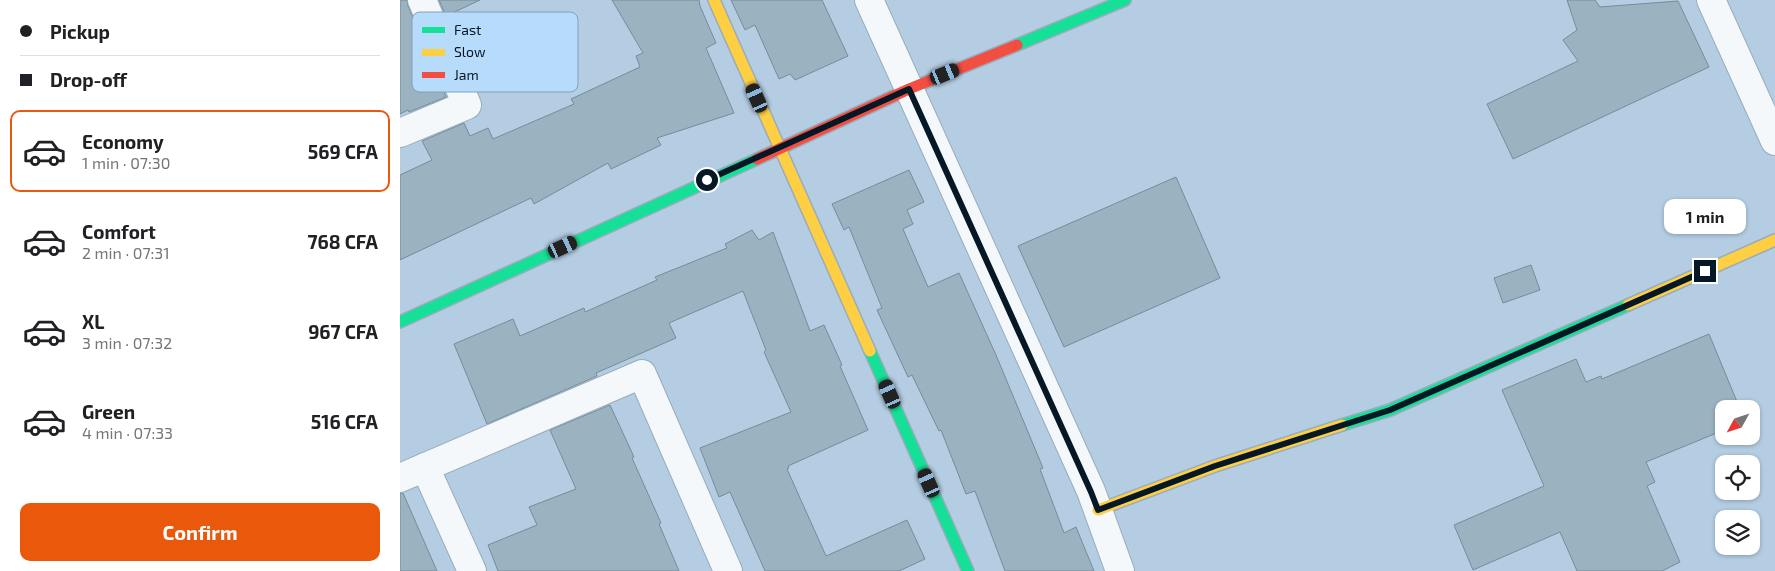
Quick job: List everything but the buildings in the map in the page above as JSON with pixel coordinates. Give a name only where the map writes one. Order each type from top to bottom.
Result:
[{"type":"street","points":[[422,0],[427,12]]},
{"type":"street","points":[[714,0],[968,571]]},
{"type":"street","points":[[869,0],[1083,474],[1120,571]]},
{"type":"street","points":[[400,322],[909,89],[1126,0]]},
{"type":"street","points":[[1711,0],[1775,141]]},
{"type":"street","points":[[400,133],[467,105],[461,92]]},
{"type":"street","points":[[1098,510],[1215,466],[1390,410],[1775,240]]},
{"type":"street","points":[[400,478],[642,374],[728,571]]},
{"type":"street","points":[[425,467],[472,571]]},
{"type":"traffic: fast","points":[[1017,45],[1125,0]]},
{"type":"traffic: fast","points":[[400,322],[757,159]]},
{"type":"traffic: fast","points":[[1342,425],[1390,410],[1628,305]]},
{"type":"traffic: fast","points":[[870,351],[968,571]]},
{"type":"traffic: slow","points":[[714,0],[870,351]]},
{"type":"traffic: slow","points":[[1628,305],[1775,240]]},
{"type":"traffic: slow","points":[[1098,510],[1215,466],[1342,425]]},
{"type":"traffic: jam","points":[[757,159],[909,89],[1017,45]]},
{"type":"route","points":[[707,180],[909,89],[1098,510],[1215,466],[1390,410],[1705,271]]}]
